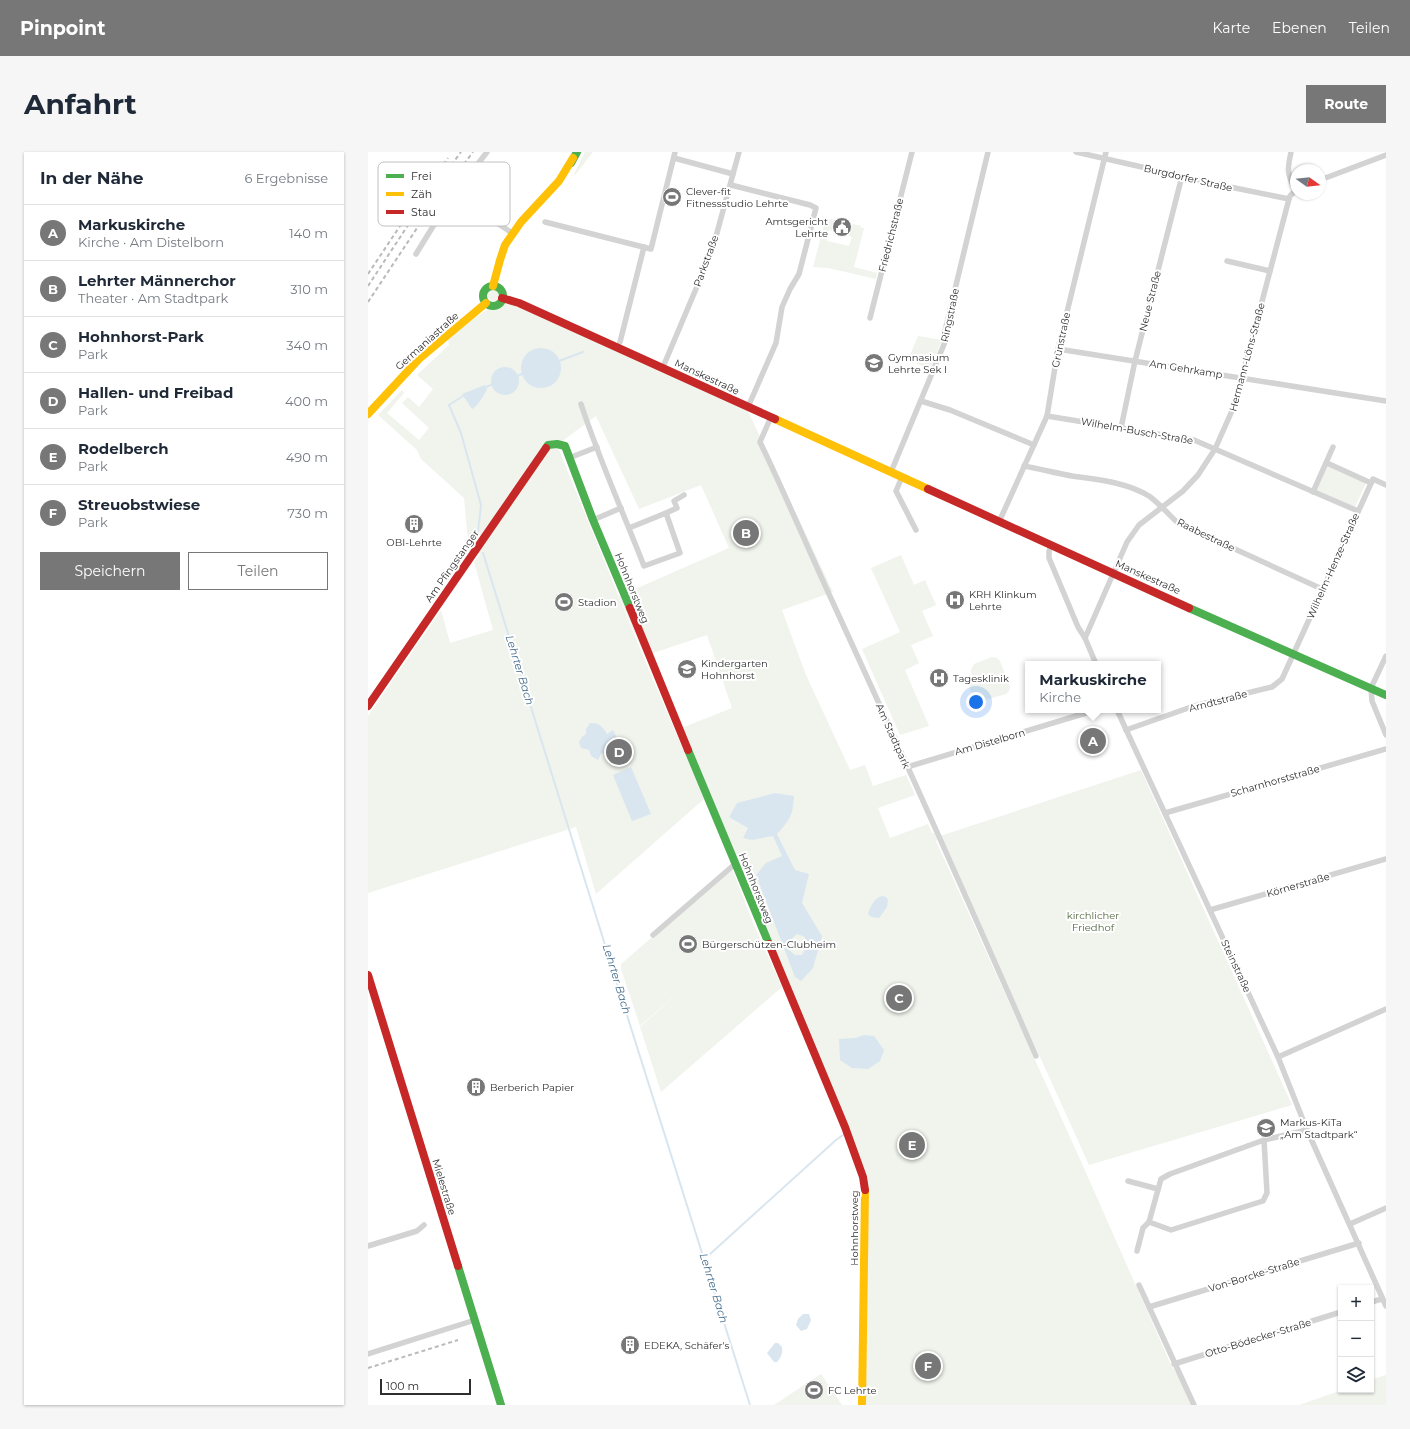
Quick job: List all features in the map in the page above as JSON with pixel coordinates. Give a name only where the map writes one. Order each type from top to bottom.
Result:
[{"type":"street","points":[[479,162],[487,152]]},
{"type":"street","points":[[493,286],[505,246],[513,234],[561,178],[576,152]]},
{"type":"street","name":"Parkstraße","points":[[663,367],[712,251],[739,152]]},
{"type":"street","name":"Friedrichstraße","points":[[870,318],[912,152]]},
{"type":"street","name":"Ringstraße","points":[[891,472],[945,342],[945,331],[988,152]]},
{"type":"street","name":"Burgdorfer Straße","points":[[1076,152],[1289,199]]},
{"type":"street","name":"Grünstraße","points":[[1000,522],[1047,416],[1058,349],[1106,152]]},
{"type":"street","points":[[1290,179],[1287,168],[1291,152]]},
{"type":"street","points":[[545,222],[651,249],[674,155],[733,174]]},
{"type":"street","points":[[1326,178],[1386,155]]},
{"type":"street","name":"Neue Straße","points":[[1121,428],[1135,361],[1182,176]]},
{"type":"street","points":[[731,185],[810,205],[816,208],[799,274],[782,307],[776,343],[748,407]]},
{"type":"street","name":"Hermann-Löns-Straße","points":[[1085,638],[1127,542],[1139,525],[1183,491],[1198,475],[1215,449],[1235,404],[1289,199]]},
{"type":"street","points":[[416,254],[433,226]]},
{"type":"street","points":[[500,226],[513,234]]},
{"type":"street","points":[[620,342],[644,247]]},
{"type":"street","points":[[1228,261],[1270,271]]},
{"type":"street","points":[[493,286],[500,289],[502,298],[499,303],[492,306],[486,303],[483,298],[487,287],[493,286]]},
{"type":"street","name":"Manskestraße","points":[[502,298],[519,303],[663,367],[1051,546],[1386,695]]},
{"type":"street","name":"Germaniastraße","points":[[368,414],[419,359],[486,303]]},
{"type":"street","name":"Am Gehrkamp","points":[[1058,349],[1386,401]]},
{"type":"street","points":[[921,402],[950,410],[1034,445]]},
{"type":"street","points":[[581,404],[644,566],[680,553],[666,513]]},
{"type":"street","name":"Wilhelm-Busch-Straße","points":[[1047,416],[1194,440],[1358,511]]},
{"type":"street","name":"Am Stadtpark","points":[[771,417],[760,442],[1036,1056]]},
{"type":"street","name":"Hohnhorstweg","points":[[557,444],[565,446],[596,519],[863,1177],[865,1201],[862,1405]]},
{"type":"street","name":"Am Pfingstanger","points":[[368,706],[548,446],[557,444]]},
{"type":"street","points":[[569,458],[597,447]]},
{"type":"street","points":[[1313,492],[1333,447]]},
{"type":"street","points":[[1326,463],[1372,481],[1386,484]]},
{"type":"street","name":"Raabestraße","points":[[1024,466],[1132,487],[1149,496],[1162,506],[1178,523],[1322,589]]},
{"type":"street","points":[[902,477],[896,491],[916,530]]},
{"type":"street","name":"Wilhelm-Henze-Straße","points":[[1293,654],[1372,481]]},
{"type":"street","points":[[629,528],[677,508],[674,501],[684,495]]},
{"type":"street","points":[[596,519],[621,508]]},
{"type":"street","points":[[1051,546],[1049,558],[1078,627],[1085,638],[1095,661]]},
{"type":"street","name":"Arndtstraße","points":[[1126,730],[1194,706],[1272,687],[1282,679],[1293,654]]},
{"type":"street","points":[[1386,656],[1371,688],[1372,701],[1386,735]]},
{"type":"street","name":"Am Distelborn","points":[[907,767],[1086,713]]},
{"type":"street","name":"Steinstraße","points":[[1118,713],[1278,1057],[1307,1130],[1386,1306]]},
{"type":"street","name":"Scharnhorststraße","points":[[1165,813],[1386,749]]},
{"type":"street","name":"Körnerstraße","points":[[1210,910],[1386,859]]},
{"type":"street","points":[[653,935],[735,864]]},
{"type":"street","name":"Mielestraße","points":[[368,975],[500,1405]]},
{"type":"street","points":[[1278,1057],[1386,1009]]},
{"type":"street","points":[[1136,1251],[1142,1228],[1150,1222],[1161,1179],[1170,1174],[1264,1140],[1307,1130]]},
{"type":"street","points":[[1150,1222],[1171,1230],[1263,1201],[1267,1193],[1264,1140]]},
{"type":"street","points":[[1128,1181],[1158,1188]]},
{"type":"street","points":[[1350,1224],[1386,1208]]},
{"type":"street","points":[[368,1246],[417,1231],[424,1225]]},
{"type":"street","name":"Von-Borcke-Straße","points":[[1149,1307],[1359,1243]]},
{"type":"street","points":[[1139,1285],[1194,1405]]},
{"type":"street","points":[[1374,1301],[1382,1299]]},
{"type":"street","name":"Otto-Bödecker-Straße","points":[[1174,1364],[1338,1313]]},
{"type":"street","points":[[368,1354],[474,1320]]},
{"type":"green space","points":[[585,152],[593,152],[575,175],[574,174]]},
{"type":"green space","points":[[826,218],[835,220],[832,231],[829,230],[827,241],[849,246],[852,237],[849,236],[852,224],[864,228],[854,267],[877,273],[876,279],[828,268],[813,267]]},
{"type":"green space","points":[[491,290],[495,290],[497,291],[497,299],[491,300],[488,297],[488,293]]},
{"type":"green space","points":[[505,301],[746,407],[833,592],[782,610],[806,675],[850,770],[865,765],[873,786],[906,775],[915,795],[878,808],[890,838],[928,824],[932,833],[934,833],[937,840],[936,841],[1171,1365],[1192,1396],[1196,1405],[865,1405],[866,1182],[679,729],[732,708],[707,635],[645,657],[619,596],[729,548],[701,485],[639,509],[596,416],[557,445],[639,646],[704,799],[596,894],[576,827],[368,893],[368,716],[441,610],[450,643],[493,630],[474,562],[480,554],[469,553],[464,498],[421,459],[417,450],[378,415],[402,390],[404,393],[387,413],[419,440],[429,428],[402,403],[408,397],[419,407],[433,389],[417,375],[449,345],[448,340],[488,309],[497,309]]},
{"type":"green space","points":[[918,336],[942,340],[930,369],[908,360]]},
{"type":"green space","points":[[1327,466],[1366,483],[1355,507],[1316,490]]},
{"type":"green space","points":[[901,555],[914,585],[925,580],[936,605],[922,611],[933,636],[911,645],[919,663],[905,670],[929,726],[900,735],[862,649],[900,632],[871,568]]},
{"type":"green space","points":[[992,657],[997,658],[1000,661],[1010,687],[1009,691],[1006,694],[979,702],[975,701],[969,686],[973,681],[971,670],[974,664]]},
{"type":"green space","name":"kirchlicher Friedhof","points":[[1141,770],[1292,1105],[1089,1165],[940,836]]},
{"type":"green space","points":[[730,870],[733,871],[754,925],[782,987],[661,1092],[640,1027],[688,984],[640,1026],[621,969],[621,964]]},
{"type":"green space","name":"FC Lehrte","points":[[821,1374],[842,1405],[774,1405]]},
{"type":"green space","points":[[1386,1375],[1386,1405],[1299,1405],[1338,1391],[1338,1393],[1374,1393],[1374,1379]]},
{"type":"shaded area","points":[[541,348],[549,350],[555,354],[559,360],[561,368],[559,376],[555,382],[549,386],[541,388],[533,386],[527,382],[523,376],[521,368],[523,360],[527,354],[533,350]]},
{"type":"shaded area","points":[[505,367],[515,371],[519,381],[515,391],[505,395],[495,391],[491,381],[495,371]]},
{"type":"shaded area","points":[[485,385],[487,389],[485,394],[472,409],[462,394]]},
{"type":"shaded area","points":[[590,723],[600,726],[607,734],[613,730],[623,753],[615,758],[609,752],[601,754],[598,760],[591,756],[589,750],[581,748],[579,742],[586,734],[586,729]]},
{"type":"shaded area","points":[[631,767],[651,814],[632,821],[613,775]]},
{"type":"shaded area","points":[[775,793],[794,796],[793,808],[790,817],[777,834],[795,870],[809,874],[802,903],[822,936],[813,968],[801,981],[795,977],[756,875],[766,863],[782,856],[773,836],[752,840],[743,838],[748,828],[729,817],[737,803]],"holes":[[[797,934],[805,937],[806,948],[802,955],[795,955],[789,950],[789,941]]]},
{"type":"shaded area","points":[[879,897],[886,897],[888,900],[887,907],[879,918],[871,917],[868,914],[871,906]]},
{"type":"shaded area","points":[[864,1035],[874,1036],[884,1050],[880,1061],[868,1069],[852,1068],[840,1060],[839,1039],[855,1038]]},
{"type":"shaded area","points":[[803,1314],[809,1314],[811,1320],[807,1329],[801,1331],[796,1325],[798,1319]]},
{"type":"shaded area","points":[[775,1343],[778,1343],[782,1347],[780,1358],[777,1362],[774,1362],[767,1353]]},
{"type":"waterway","points":[[559,361],[583,352]]},
{"type":"waterway","points":[[517,376],[522,374]]},
{"type":"waterway","points":[[486,387],[491,385]]},
{"type":"waterway","name":"Lehrter Bach","points":[[463,396],[449,405],[461,433],[481,505],[478,532]]},
{"type":"waterway","name":"Lehrter Bach","points":[[483,553],[750,1405]]},
{"type":"waterway","points":[[709,1255],[843,1135]]},
{"type":"railway","points":[[454,162],[461,152]]},
{"type":"railway","points":[[465,162],[473,152]]},
{"type":"railway","points":[[445,162],[448,158]]},
{"type":"railway","points":[[368,274],[400,226]]},
{"type":"railway","points":[[368,286],[407,226]]},
{"type":"railway","points":[[368,302],[418,226]]},
{"type":"railway","points":[[368,1368],[458,1340]]},
{"type":"traffic: fast","points":[[571,163],[577,152]]},
{"type":"traffic: fast","points":[[493,286],[500,289],[503,296],[500,303],[493,306],[486,303],[483,296],[486,289],[493,286]]},
{"type":"traffic: fast","points":[[546,448],[548,445],[557,444],[565,446],[593,520],[630,608]]},
{"type":"traffic: fast","points":[[1189,608],[1386,695]]},
{"type":"traffic: fast","points":[[688,750],[769,944]]},
{"type":"traffic: fast","points":[[458,1266],[501,1405]]},
{"type":"traffic: slow","points":[[493,286],[505,245],[521,222],[559,181],[573,158]]},
{"type":"traffic: slow","points":[[368,414],[419,359],[486,303]]},
{"type":"traffic: slow","points":[[775,419],[928,489]]},
{"type":"traffic: slow","points":[[862,1405],[865,1190]]},
{"type":"traffic: jam","points":[[502,298],[519,303],[775,419]]},
{"type":"traffic: jam","points":[[368,706],[546,448]]},
{"type":"traffic: jam","points":[[928,489],[1189,608]]},
{"type":"traffic: jam","points":[[630,608],[688,750]]},
{"type":"traffic: jam","points":[[769,944],[845,1127],[863,1177],[865,1190]]},
{"type":"traffic: jam","points":[[368,975],[458,1266]]},
{"type":"place","name":"Clever-fit Fitnessstudio Lehrte","points":[[672,197]]},
{"type":"place","name":"Amtsgericht Lehrte","points":[[842,227]]},
{"type":"place","name":"Gymnasium Lehrte Sek I","points":[[874,363]]},
{"type":"place","name":"OBI-Lehrte","points":[[414,524]]},
{"type":"place","name":"Lehrter Männerchor","points":[[746,533]]},
{"type":"place","name":"KRH Klinkum Lehrte","points":[[955,600]]},
{"type":"place","name":"Stadion","points":[[564,602]]},
{"type":"place","name":"Kindergarten Hohnhorst","points":[[687,669]]},
{"type":"place","name":"Tagesklinik","points":[[939,678]]},
{"type":"place","name":"Markuskirche","points":[[1093,741]]},
{"type":"place","name":"Hallen- und Freibad","points":[[619,752]]},
{"type":"place","name":"Bürgerschützen-Clubheim","points":[[688,944]]},
{"type":"place","name":"Hohnhorst-Park","points":[[899,998]]},
{"type":"place","name":"Berberich Papier","points":[[476,1087]]},
{"type":"place","name":"Markus-KiTa „Am Stadtpark“","points":[[1266,1128]]},
{"type":"place","name":"Rodelberch","points":[[912,1145]]},
{"type":"place","name":"EDEKA, Schäfer's","points":[[630,1345]]},
{"type":"place","name":"Streuobstwiese","points":[[928,1366]]},
{"type":"place","name":"FC Lehrte","points":[[814,1390]]}]
